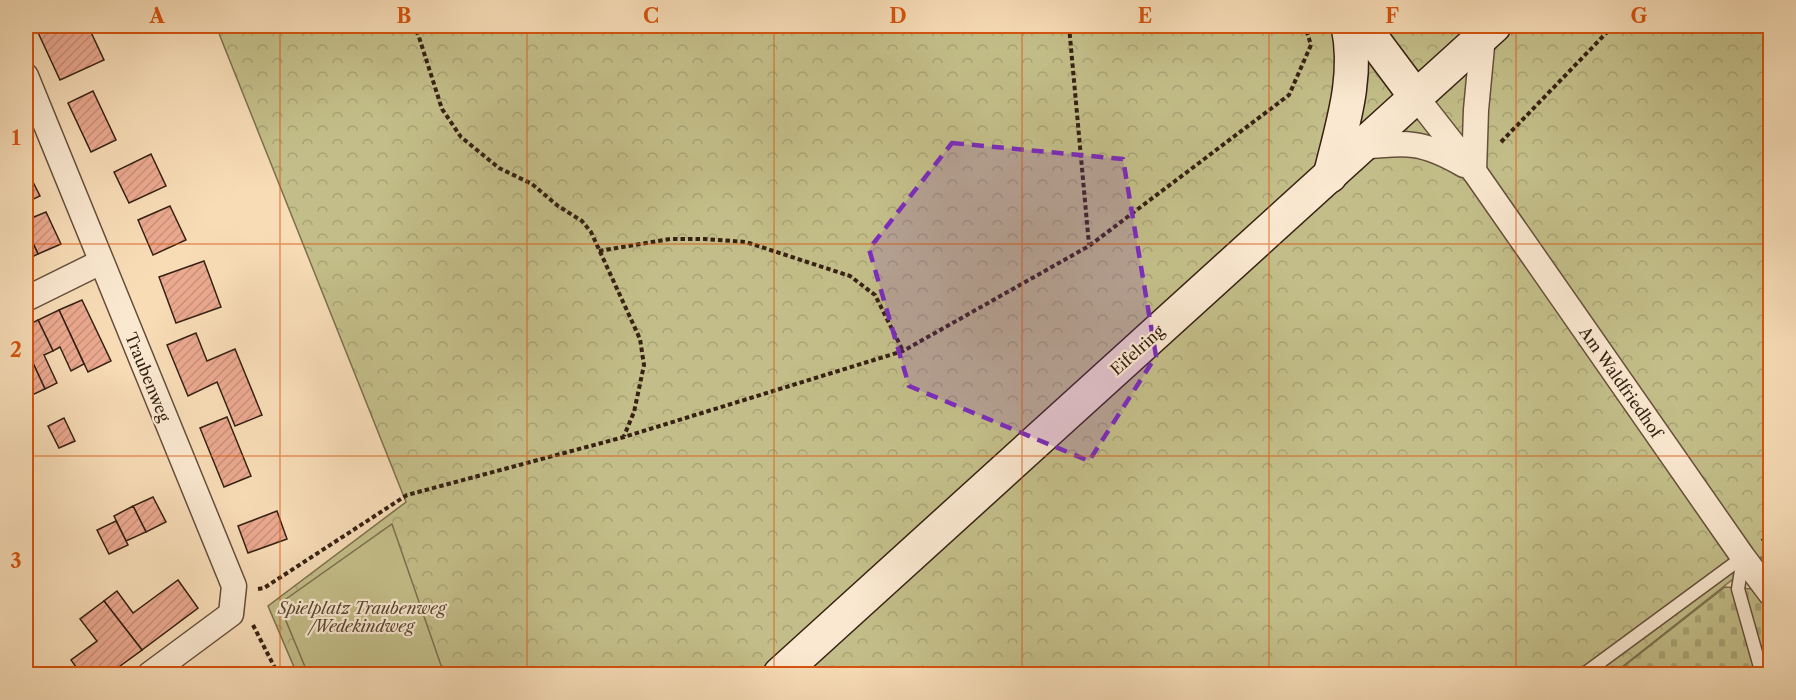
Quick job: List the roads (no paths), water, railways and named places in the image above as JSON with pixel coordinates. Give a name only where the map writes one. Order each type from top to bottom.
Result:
[{"type":"main road","points":[[1330,176],[1352,81],[1352,45],[1348,26]]},
{"type":"main road","points":[[1363,26],[1416,97]]},
{"type":"main road","name":"Eifelring","points":[[780,675],[1488,31]]},
{"type":"street","points":[[1474,171],[1476,110],[1488,31]]},
{"type":"street","name":"Traubenweg","points":[[26,76],[234,586],[231,614],[150,675]]},
{"type":"street","name":"Am Waldfriedhof","points":[[1416,97],[1474,171],[1743,557],[1770,592]]},
{"type":"street","name":"Am Waldfriedhof","points":[[1362,147],[1416,145],[1434,149],[1474,171]]},
{"type":"street","points":[[26,299],[101,262]]},
{"type":"lane","points":[[1584,675],[1743,557]]},
{"type":"lane","points":[[1743,557],[1738,589],[1762,675]]},
{"type":"park label","name":"Spielplatz Traubenweg /Wedekindweg","points":[[362,617]]}]
